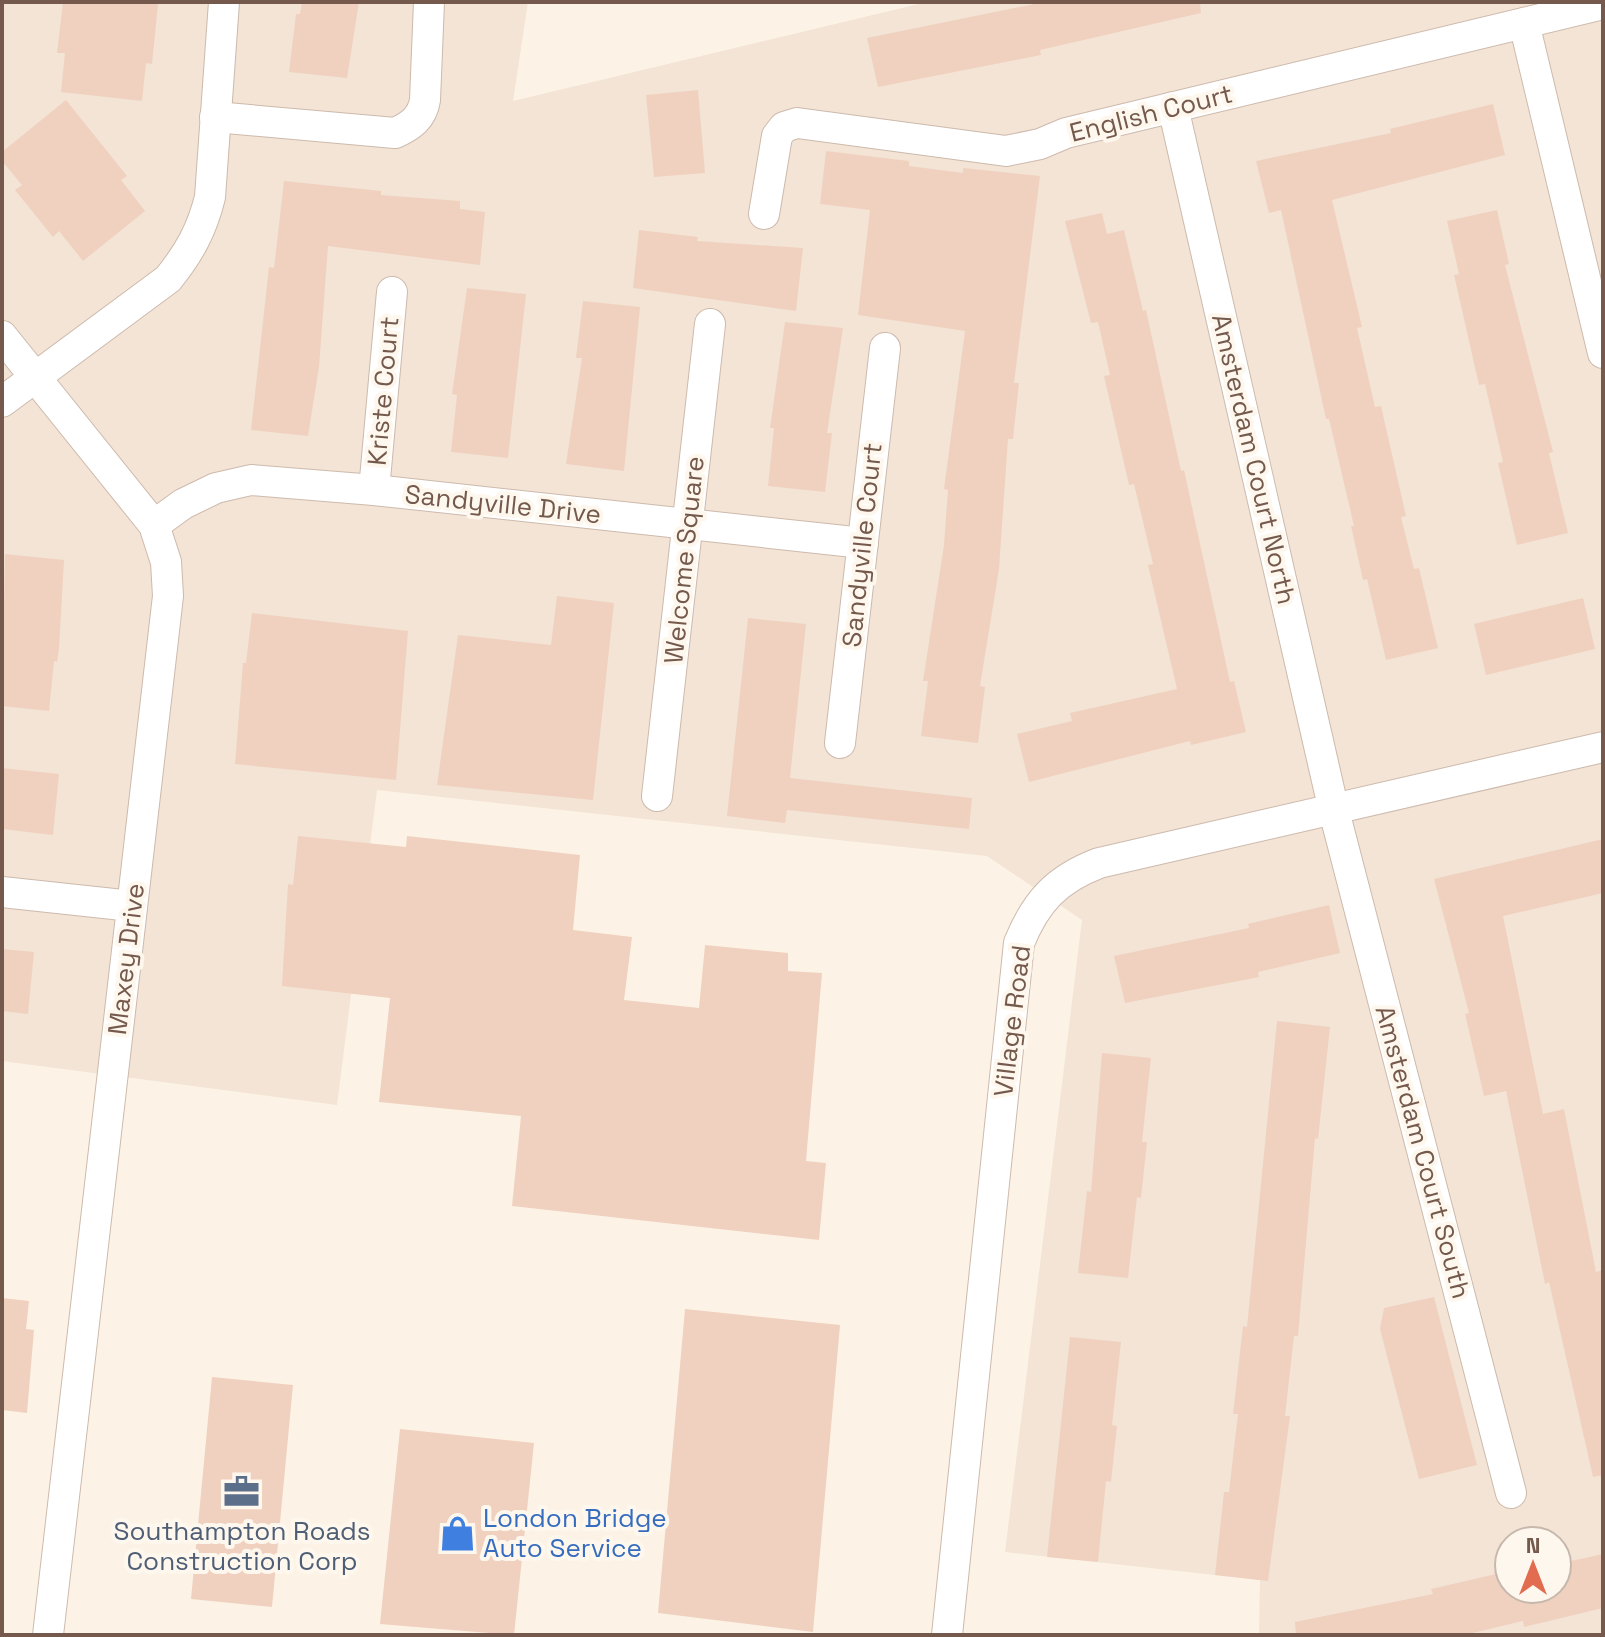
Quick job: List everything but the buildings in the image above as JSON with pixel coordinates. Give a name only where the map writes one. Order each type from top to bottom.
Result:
[{"type":"street","points":[[2,402],[168,279],[189,253],[203,223],[210,197],[224,2]]},
{"type":"street","points":[[215,117],[395,133],[411,126],[423,111],[425,100],[429,2]]},
{"type":"street","name":"English Court","points":[[764,214],[777,136],[784,127],[797,123],[1006,151],[1173,107],[1603,4]]},
{"type":"street","points":[[1524,23],[1603,353]]},
{"type":"street","name":"Amsterdam Court North","points":[[1173,107],[1334,811]]},
{"type":"street","name":"Kriste Court","points":[[374,490],[392,292]]},
{"type":"street","name":"Welcome Square","points":[[657,796],[710,324]]},
{"type":"street","name":"Maxey Drive","points":[[2,336],[154,525],[166,562],[168,596],[48,1635]]},
{"type":"street","name":"Sandyville Court","points":[[840,743],[885,348]]},
{"type":"street","name":"Sandyville Drive","points":[[154,525],[205,493],[251,480],[374,490],[863,543]]},
{"type":"street","name":"Village Road","points":[[947,1635],[1019,943],[1030,915],[1048,892],[1071,874],[1099,863],[1603,747]]},
{"type":"street","name":"Amsterdam Court South","points":[[1334,811],[1511,1493]]},
{"type":"street","points":[[2,892],[132,906]]},
{"type":"shaded area","points":[[2,2],[528,2],[513,101],[927,2],[1603,2],[1603,1633],[1259,1635],[1260,1580],[1005,1552],[1082,920],[987,856],[377,790],[337,1105],[2,1061]]},
{"type":"place","name":"Southampton Roads Construction Corp","points":[[242,1492]]},
{"type":"place","name":"London Bridge Auto Service","points":[[457,1533]]}]
